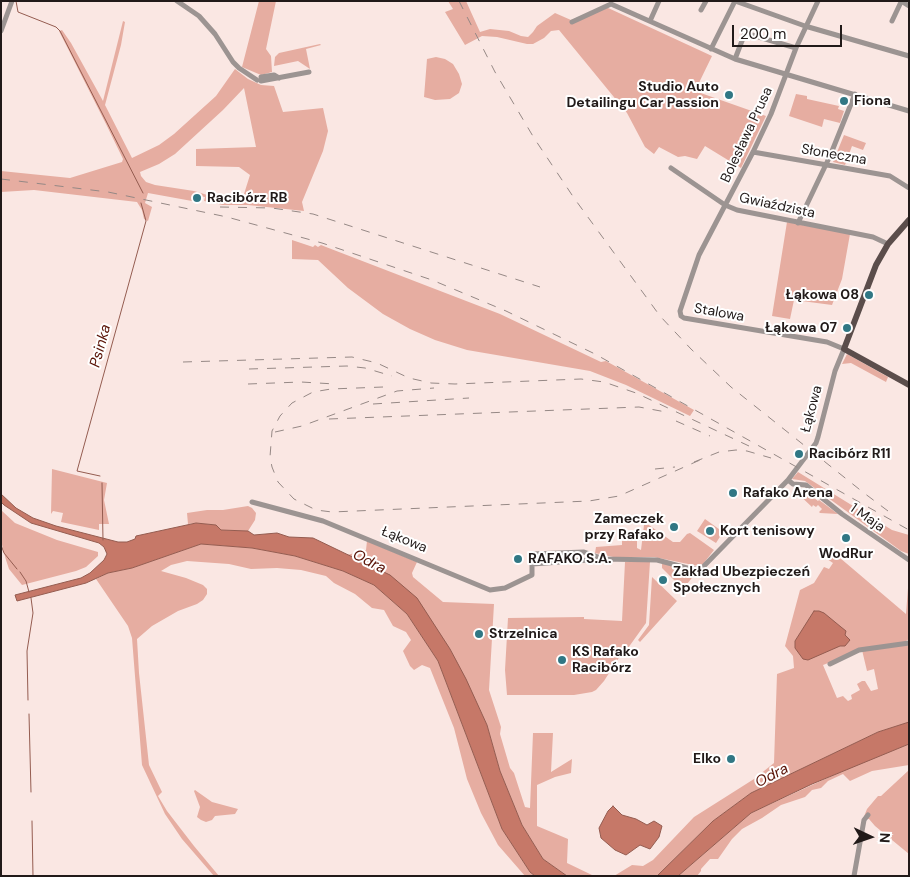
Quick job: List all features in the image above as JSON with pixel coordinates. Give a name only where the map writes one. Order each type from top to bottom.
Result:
[{"type":"main road","name":"Łąkowa","points":[[844,348],[876,265],[888,244],[909,220]]},
{"type":"main road","points":[[844,348],[909,385]]},
{"type":"street","points":[[1,31],[12,1]]},
{"type":"street","points":[[177,1],[199,16],[215,34],[233,62],[250,76],[259,79],[274,75],[279,78],[309,72]]},
{"type":"street","points":[[650,21],[659,1]]},
{"type":"street","points":[[701,10],[706,1]]},
{"type":"street","points":[[711,49],[735,1],[805,26],[909,56]]},
{"type":"street","name":"Bolesława Prusa","points":[[725,205],[754,152],[771,114],[805,26],[818,1]]},
{"type":"street","points":[[892,21],[901,2],[909,6]]},
{"type":"street","points":[[572,22],[611,4],[735,59],[909,111]]},
{"type":"street","points":[[735,59],[745,33],[796,48]]},
{"type":"street","points":[[798,223],[826,166],[855,94]]},
{"type":"street","name":"Słoneczna","points":[[754,152],[890,176],[909,188]]},
{"type":"street","name":"Gwiaździsta","points":[[671,168],[725,205],[737,210],[873,237],[888,244]]},
{"type":"street","name":"Stalowa","points":[[725,205],[699,255],[680,308],[681,317],[832,343],[844,348]]},
{"type":"street","name":"Łąkowa","points":[[532,564],[604,559],[657,560],[691,569],[701,569],[788,480],[816,443],[835,371],[844,348]]},
{"type":"street","name":"1 Maja","points":[[788,480],[793,484],[806,485],[842,514],[909,560]]},
{"type":"street","name":"Łąkowa","points":[[252,502],[323,521],[490,590],[505,588],[532,575],[532,554],[584,552],[604,559]]},
{"type":"street","points":[[584,552],[588,561]]},
{"type":"street","points":[[588,561],[591,555]]},
{"type":"street","points":[[830,664],[859,650],[909,642]]},
{"type":"street","points":[[854,876],[864,820],[868,815]]},
{"type":"shaded area","points":[[259,1],[276,1],[266,49],[271,56],[272,72],[261,75],[242,67]]},
{"type":"shaded area","points":[[448,1],[466,1],[480,32],[490,29],[509,31],[528,37],[537,26],[555,13],[571,20],[606,7],[712,56],[695,91],[766,116],[741,168],[705,146],[697,159],[685,156],[678,157],[659,147],[654,154],[645,147],[627,113],[559,30],[551,31],[544,38],[533,44],[482,36],[465,45],[445,12],[453,9]]},
{"type":"shaded area","points":[[123,21],[125,22],[121,45],[105,105],[132,158],[159,145],[174,134],[216,96],[235,69],[248,79],[261,85],[274,86],[283,112],[323,108],[328,131],[323,151],[302,202],[304,211],[248,205],[223,205],[204,201],[205,197],[193,195],[192,201],[148,193],[145,203],[152,207],[148,221],[144,219],[142,210],[137,202],[34,190],[1,192],[1,171],[70,178],[122,162],[123,159],[59,31],[62,30],[71,43],[103,101]],"holes":[[[244,88],[256,147],[196,149],[196,166],[239,167],[250,175],[244,194],[236,200],[224,200],[194,191],[155,185],[146,182],[140,172],[159,164],[175,154]]]},
{"type":"shaded area","points":[[320,44],[306,49],[310,69],[298,61],[274,66],[275,57],[279,53]]},
{"type":"shaded area","points":[[436,57],[445,59],[453,64],[459,74],[462,84],[459,93],[450,99],[435,100],[424,97],[427,59]]},
{"type":"shaded area","points":[[796,94],[807,96],[807,99],[839,106],[838,109],[844,111],[840,123],[824,119],[822,127],[789,116]]},
{"type":"shaded area","points":[[844,135],[866,143],[863,150],[852,146],[845,165],[833,162]]},
{"type":"shaded area","points":[[787,222],[850,234],[842,279],[832,305],[794,300],[790,319],[772,316]]},
{"type":"shaded area","points":[[292,240],[313,247],[321,245],[500,314],[601,362],[606,361],[694,410],[690,416],[626,385],[590,371],[467,350],[435,340],[383,314],[348,288],[318,260],[292,259]]},
{"type":"shaded area","points":[[847,354],[888,377],[886,382],[851,363],[842,364]]},
{"type":"shaded area","points":[[52,469],[107,483],[104,500],[109,524],[99,524],[99,530],[61,522],[63,513],[53,511],[51,514]]},
{"type":"shaded area","points":[[798,472],[892,530],[909,535],[909,554],[901,551],[805,481],[792,479]]},
{"type":"shaded area","points":[[804,490],[838,514],[820,513],[822,509],[818,505],[816,507],[813,505],[812,507],[796,492]]},
{"type":"shaded area","points":[[1,494],[16,508],[33,518],[118,542],[127,542],[135,539],[136,536],[196,523],[216,525],[221,530],[248,531],[254,535],[277,533],[289,537],[313,538],[390,575],[417,598],[450,649],[487,725],[500,771],[522,825],[543,859],[567,876],[535,876],[530,872],[502,829],[438,661],[407,614],[374,585],[343,571],[295,556],[252,548],[201,544],[132,568],[108,573],[86,583],[17,601],[15,595],[81,578],[90,573],[104,560],[107,554],[104,547],[99,543],[31,523],[4,505],[1,502]]},
{"type":"shaded area","points":[[248,506],[256,513],[255,520],[248,531],[221,530],[216,525],[188,524],[187,513]]},
{"type":"shaded area","points":[[1,510],[15,523],[57,540],[98,552],[98,556],[86,567],[76,571],[22,585],[9,569],[6,560],[1,541]]},
{"type":"shaded area","name":"Kort tenisowy","points":[[705,519],[723,532],[716,543],[697,531]]},
{"type":"shaded area","points":[[646,523],[673,542],[680,542],[690,533],[714,550],[703,564],[698,566],[654,557],[613,557],[595,553],[596,547],[622,545],[622,541],[637,540],[637,548],[641,550],[644,525]]},
{"type":"shaded area","points":[[367,541],[417,562],[412,573],[413,577],[443,602],[494,604],[489,690],[501,727],[500,734],[510,768],[514,773],[525,807],[530,808],[533,733],[553,733],[551,772],[572,759],[571,773],[555,777],[537,785],[537,826],[568,839],[567,863],[592,875],[603,876],[567,876],[543,859],[522,825],[500,771],[487,725],[450,649],[347,555],[366,550]]},
{"type":"shaded area","points":[[201,544],[252,548],[295,556],[343,571],[374,585],[407,614],[438,661],[502,829],[530,872],[535,876],[525,876],[498,845],[481,813],[467,779],[454,728],[430,668],[422,665],[414,670],[410,666],[403,651],[411,640],[406,632],[393,626],[384,610],[372,608],[355,594],[334,583],[326,576],[301,570],[277,568],[251,569],[229,564],[187,561],[171,565],[161,571],[203,585],[207,589],[207,594],[197,604],[178,611],[152,626],[137,639],[139,673],[149,765],[162,792],[158,796],[167,811],[219,876],[214,876],[182,839],[165,814],[142,765],[132,638],[128,626],[96,579],[108,573],[132,568]]},
{"type":"shaded area","points":[[833,552],[906,614],[909,575],[909,639],[906,641],[909,649],[909,722],[878,732],[751,793],[713,821],[657,876],[614,876],[632,865],[643,866],[653,860],[694,817],[754,779],[774,763],[777,674],[794,668],[793,656],[785,646],[800,590],[814,583],[824,567],[829,569],[833,563],[827,559]],"holes":[[[862,650],[867,671],[874,669],[878,689],[871,691],[865,681],[862,681],[857,684],[860,690],[851,695],[852,699],[848,701],[843,696],[837,698],[823,665]]]},
{"type":"shaded area","name":"KS Rafako Racibórz","points":[[625,562],[650,562],[646,623],[620,656],[604,681],[592,692],[574,695],[507,695],[505,670],[508,618],[584,617],[584,619],[622,621]]},
{"type":"shaded area","points":[[662,563],[695,574],[687,584],[680,586],[662,568]]},
{"type":"shaded area","points":[[652,577],[677,601],[640,642],[638,640],[649,625]]},
{"type":"shaded area","points":[[814,611],[824,613],[846,631],[845,635],[850,640],[845,646],[840,646],[808,660],[803,659],[795,648],[795,641]]},
{"type":"shaded area","points":[[909,722],[909,744],[812,784],[751,813],[678,876],[657,876],[713,821],[751,793],[878,732]]},
{"type":"shaded area","points":[[909,744],[909,765],[872,771],[850,781],[843,774],[828,781],[821,788],[812,790],[805,797],[781,805],[742,829],[732,839],[718,859],[710,859],[697,876],[678,876],[751,813],[849,768]]},
{"type":"shaded area","points":[[909,770],[909,854],[869,819],[863,819],[867,809],[878,796],[881,796]]},
{"type":"shaded area","points":[[195,790],[212,802],[238,809],[235,814],[215,816],[212,820],[206,822],[201,820],[197,817],[200,807]]},
{"type":"shaded area","points":[[613,806],[622,815],[647,825],[654,821],[662,826],[659,837],[650,849],[640,845],[626,855],[615,850],[601,838],[599,828],[608,811]]},
{"type":"waterway","name":"Psinka","points":[[16,1],[18,12],[56,27],[60,31],[143,193]]},
{"type":"waterway","name":"Psinka","points":[[100,476],[77,471],[146,221],[141,203]]},
{"type":"waterway","name":"Psinka","points":[[102,483],[103,540]]},
{"type":"waterway","points":[[1,545],[4,553],[17,569]]},
{"type":"waterway","points":[[20,572],[26,581],[29,592]]},
{"type":"waterway","points":[[28,700],[27,651],[33,613],[31,598]]},
{"type":"waterway","points":[[29,714],[31,792]]},
{"type":"waterway","points":[[32,821],[33,876]]},
{"type":"railway","points":[[459,1],[495,72],[534,138],[574,198],[660,316],[731,387],[888,511]]},
{"type":"railway","points":[[1,179],[108,192],[227,217],[322,243],[432,280],[506,311],[595,354],[909,530]]},
{"type":"railway","points":[[220,207],[272,208],[313,214],[540,287]]},
{"type":"railway","points":[[183,362],[352,357],[377,363],[409,378],[431,383],[455,384],[581,379],[604,382],[636,393],[749,446]]},
{"type":"railway","points":[[249,369],[347,366],[365,368],[392,376]]},
{"type":"railway","points":[[248,384],[301,382],[335,384]]},
{"type":"railway","points":[[383,387],[331,389],[313,392],[292,403],[280,416],[272,431],[270,457],[278,482],[294,499],[316,510],[332,512],[589,501],[619,496],[700,460]]},
{"type":"railway","points":[[275,432],[302,426],[397,391],[434,388]]},
{"type":"railway","points":[[373,404],[469,398]]},
{"type":"railway","points":[[329,419],[639,407],[666,412]]},
{"type":"railway","points":[[676,421],[710,436]]},
{"type":"railway","points":[[694,462],[719,452],[736,450],[771,458]]},
{"type":"railway","points":[[655,469],[675,467]]},
{"type":"place","name":"Studio Auto Detailingu Car Passion","points":[[729,95]]},
{"type":"place","name":"Fiona","points":[[844,101]]},
{"type":"place","name":"Racibórz RB","points":[[197,198]]},
{"type":"place","name":"Łąkowa 08","points":[[869,295]]},
{"type":"place","name":"Łąkowa 07","points":[[847,328]]},
{"type":"place","name":"Racibórz R11","points":[[799,454]]},
{"type":"place","name":"Rafako Arena","points":[[733,493]]},
{"type":"place","name":"Zameczek przy Rafako","points":[[674,527]]},
{"type":"place","name":"Kort tenisowy","points":[[710,531]]},
{"type":"place","name":"WodRur","points":[[846,538]]},
{"type":"place","name":"RAFAKO S.A.","points":[[518,559]]},
{"type":"place","name":"Zakład Ubezpieczeń Społecznych","points":[[663,580]]},
{"type":"place","name":"Strzelnica","points":[[479,634]]},
{"type":"place","name":"KS Rafako Racibórz","points":[[562,660]]},
{"type":"place","name":"Elko","points":[[731,759]]},
{"type":"water label","name":"Odra","points":[[369,562]]},
{"type":"water label","name":"Odra","points":[[772,776]]}]
